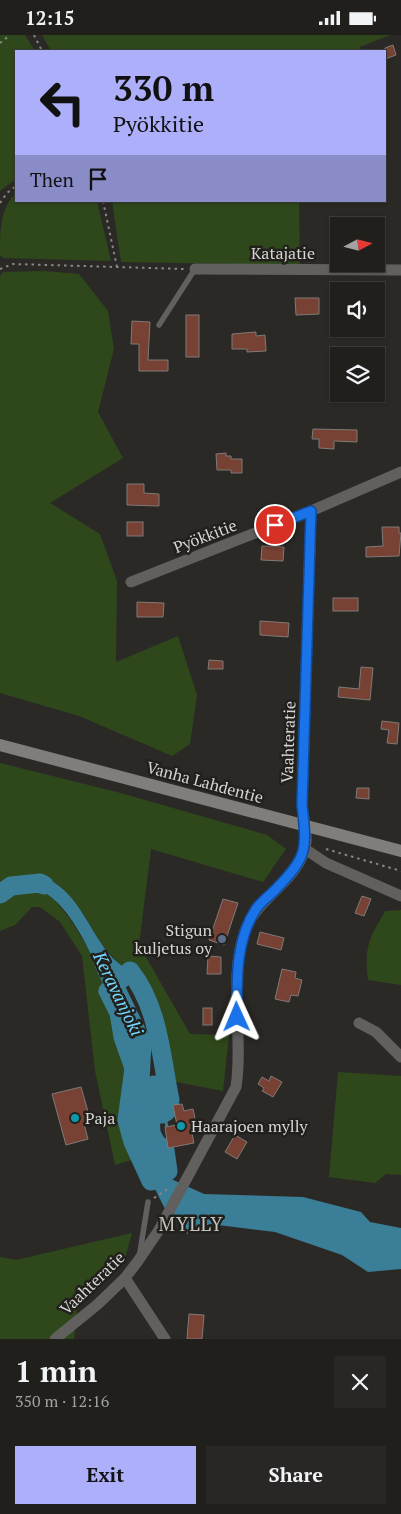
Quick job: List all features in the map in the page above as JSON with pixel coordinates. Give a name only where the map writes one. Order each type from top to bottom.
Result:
[{"type":"main road","name":"Vanha Lahdentie","points":[[0,745],[401,851]]},
{"type":"street","name":"Katajatie","points":[[195,269],[401,270]]},
{"type":"street","name":"Pyökkitie","points":[[131,582],[311,511],[401,472]]},
{"type":"street","name":"Vaahteratie","points":[[55,1339],[125,1279],[138,1261],[159,1230],[190,1175],[213,1127],[236,1087],[238,1071],[236,981],[240,947],[246,927],[257,908],[293,871],[305,844],[302,805],[311,511]]},
{"type":"street","points":[[305,844],[326,863],[401,896]]},
{"type":"street","points":[[358,1023],[376,1032],[401,1057]]},
{"type":"street","points":[[125,1279],[165,1339]]},
{"type":"lane","points":[[159,325],[195,269]]},
{"type":"lane","points":[[138,1261],[148,1202]]},
{"type":"path","points":[[0,43],[10,35]]},
{"type":"path","points":[[34,35],[42,50]]},
{"type":"path","points":[[0,203],[7,193],[15,187]]},
{"type":"path","points":[[104,202],[117,267]]},
{"type":"path","points":[[1,267],[13,264],[195,269]]},
{"type":"path","points":[[305,844],[401,871]]},
{"type":"green space","points":[[0,35],[25,35],[34,50],[15,50],[15,180],[0,191]]},
{"type":"green space","points":[[42,35],[390,35],[360,47],[361,50],[50,50]]},
{"type":"green space","points":[[15,194],[15,202],[97,202],[111,261],[3,258],[0,255],[2,221],[11,199]]},
{"type":"green space","points":[[112,202],[299,202],[300,265],[121,262]]},
{"type":"green space","points":[[43,271],[79,274],[108,311],[114,349],[98,412],[123,458],[50,503],[100,534],[117,581],[116,662],[178,636],[197,695],[190,744],[172,756],[79,716],[0,693],[0,276],[3,272]]},
{"type":"green space","points":[[0,763],[117,792],[267,835],[286,849],[263,882],[151,849],[139,945],[190,1034],[229,1035],[223,1091],[166,1080],[156,1025],[139,982],[130,971],[120,965],[100,942],[82,912],[41,890],[54,899],[70,919],[93,956],[119,1013],[123,1037],[134,1068],[127,1120],[133,1142],[142,1157],[115,1165],[95,1071],[82,956],[60,922],[40,907],[32,907],[15,925],[0,931]]},
{"type":"green space","points":[[401,910],[401,985],[368,980],[367,951],[372,937],[385,911]]},
{"type":"green space","points":[[338,1072],[401,1076],[401,1175],[386,1174],[375,1183],[329,1177]]},
{"type":"green space","points":[[132,1233],[124,1262],[77,1309],[74,1339],[0,1339],[0,1257],[16,1260]]},
{"type":"water","points":[[39,875],[57,884],[69,896],[78,906],[109,953],[118,963],[130,971],[108,991],[89,950],[63,909],[40,890],[23,890],[19,879]]},
{"type":"water","points":[[168,1171],[169,1178],[204,1194],[303,1197],[361,1212],[370,1222],[401,1228],[401,1269],[368,1272],[342,1255],[275,1232],[210,1224],[187,1234],[164,1207],[151,1181]]},
{"type":"building","points":[[393,45],[396,55],[386,59],[385,48]]},
{"type":"building","points":[[295,298],[319,298],[319,314],[296,315]]},
{"type":"building","points":[[186,315],[199,315],[199,357],[186,357]]},
{"type":"building","points":[[132,321],[150,322],[148,360],[168,360],[168,371],[139,371],[139,344],[131,344]]},
{"type":"building","points":[[256,332],[256,336],[265,335],[266,351],[247,352],[247,349],[232,349],[232,334]]},
{"type":"building","points":[[313,429],[357,430],[357,442],[334,441],[334,449],[319,448],[319,439],[312,439]]},
{"type":"building","points":[[226,453],[226,456],[231,456],[231,459],[242,459],[242,473],[231,473],[231,470],[217,470],[216,454]]},
{"type":"building","points":[[127,484],[144,484],[144,493],[159,494],[159,506],[127,505]]},
{"type":"building","points":[[127,522],[143,522],[143,536],[127,536]]},
{"type":"building","points":[[382,527],[399,527],[399,533],[401,533],[399,556],[366,557],[366,547],[383,546]]},
{"type":"building","points":[[262,546],[284,547],[283,561],[261,560]]},
{"type":"building","points":[[333,598],[358,598],[358,611],[333,611]]},
{"type":"building","points":[[137,602],[164,603],[163,617],[137,617]]},
{"type":"building","points":[[260,621],[289,623],[288,637],[260,635]]},
{"type":"building","points":[[209,660],[223,661],[223,669],[208,669]]},
{"type":"building","points":[[361,667],[373,668],[370,700],[338,697],[339,687],[359,689]]},
{"type":"building","points":[[382,721],[399,723],[397,744],[387,743],[389,730],[381,729]]},
{"type":"building","points":[[357,788],[369,788],[369,799],[356,798]]},
{"type":"building","points":[[362,896],[371,899],[364,916],[355,913]]},
{"type":"building","points":[[223,899],[238,903],[224,945],[209,940]]},
{"type":"building","points":[[260,932],[284,938],[281,950],[257,944]]},
{"type":"building","points":[[208,956],[221,957],[221,974],[207,974]]},
{"type":"building","points":[[282,969],[296,972],[295,978],[302,980],[298,996],[291,995],[289,1002],[275,999]]},
{"type":"building","points":[[203,1008],[212,1008],[212,1025],[203,1025]]},
{"type":"building","points":[[271,1076],[282,1082],[273,1097],[262,1091],[264,1088],[258,1084],[262,1077],[269,1081]]},
{"type":"building","name":"Paja","points":[[81,1087],[91,1122],[84,1124],[88,1139],[66,1145],[52,1094]]},
{"type":"building","name":"Haarajoen mylly","points":[[182,1104],[184,1111],[193,1109],[196,1123],[190,1124],[194,1143],[168,1148],[165,1127],[177,1125],[173,1105]]},
{"type":"building","points":[[235,1135],[247,1142],[237,1159],[225,1152]]},
{"type":"building","points":[[189,1314],[204,1315],[202,1339],[187,1339]]},
{"type":"waterway","name":"Keravanjoki","points":[[0,894],[11,886],[40,883],[44,885]]},
{"type":"waterway","name":"Keravanjoki","points":[[104,964],[142,1043],[138,1121],[161,1182],[173,1195]]},
{"type":"waterway","points":[[130,971],[140,985],[153,1016],[158,1033],[170,1100],[167,1111],[162,1114],[154,1085],[149,1087],[151,1133],[156,1143],[165,1150],[168,1171],[151,1181],[133,1142],[127,1120],[134,1068],[123,1037],[119,1013],[108,991],[130,971]]},
{"type":"waterway","points":[[164,1113],[167,1127]]},
{"type":"waterway","points":[[154,1164],[168,1146]]},
{"type":"place","name":"Stigun kuljetus oy","points":[[222,939]]},
{"type":"place","name":"Paja","points":[[75,1118]]},
{"type":"place","name":"Haarajoen mylly","points":[[181,1126]]},
{"type":"district","name":"MYLLY","points":[[191,1224]]},
{"type":"route","points":[[237,1017],[236,981],[240,947],[246,927],[257,908],[293,871],[302,858],[306,839],[302,805],[311,511],[275,525]]}]
